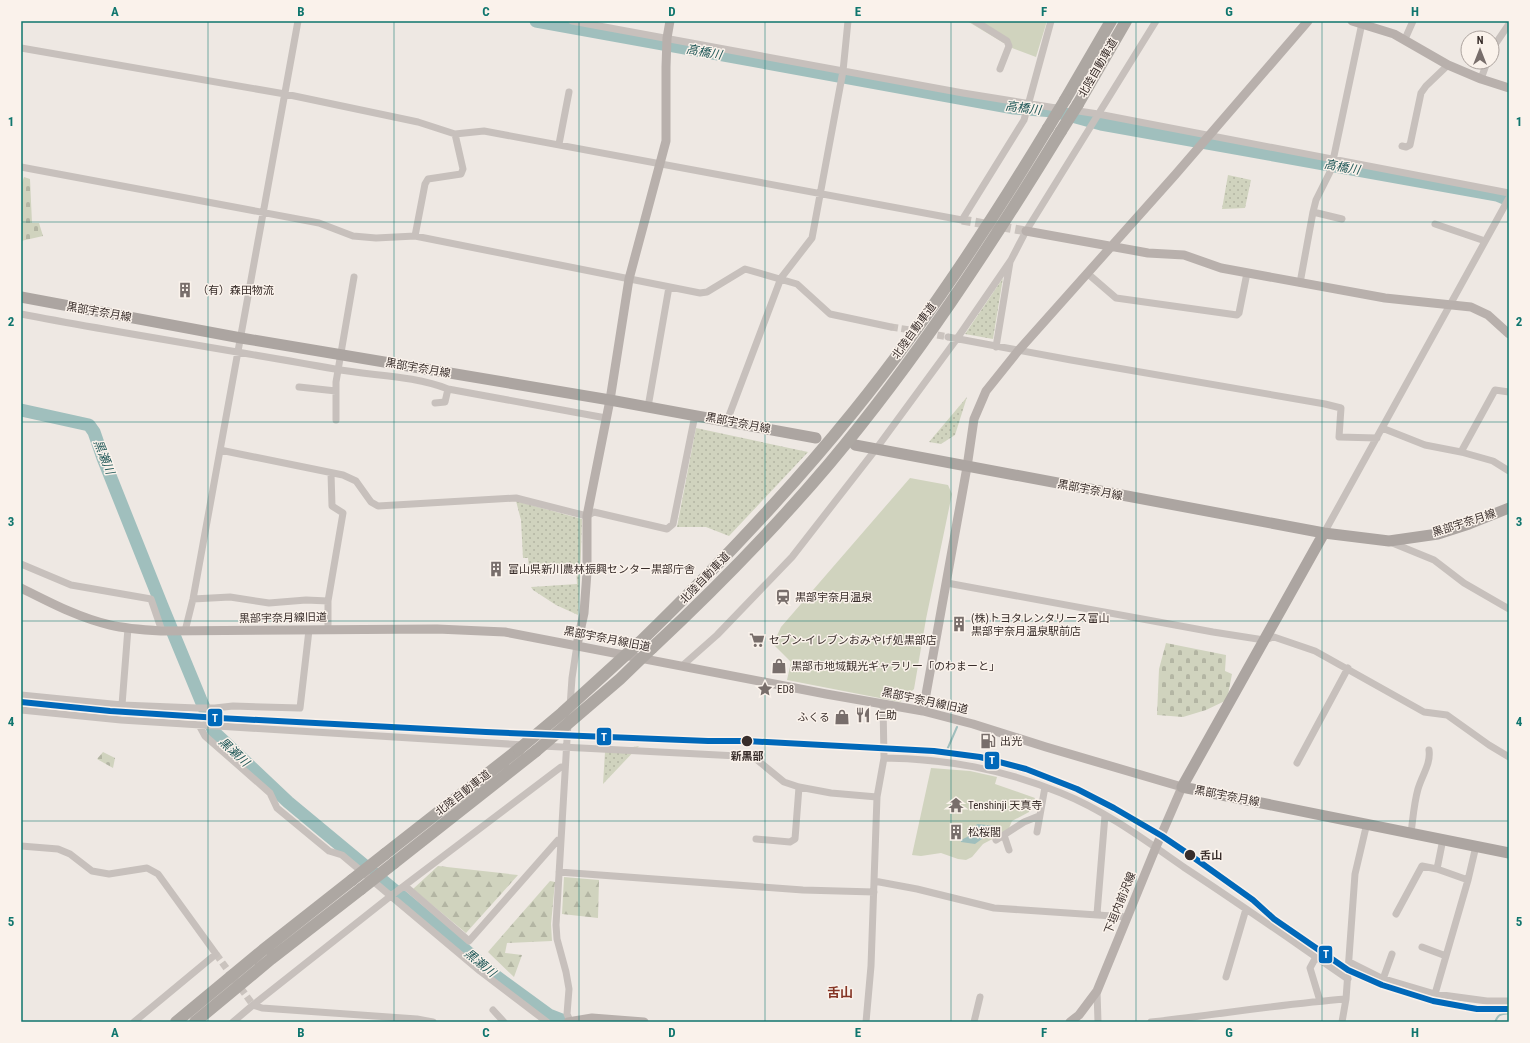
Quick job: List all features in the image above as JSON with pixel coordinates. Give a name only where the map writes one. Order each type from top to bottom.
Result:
[{"type":"highway","name":"北陸自動車道","points":[[176,1022],[263,950],[519,749],[562,713],[688,596],[766,513],[854,412],[925,317],[1000,205],[1065,100],[1111,21]]},
{"type":"highway","name":"北陸自動車道","points":[[195,1022],[271,959],[361,890],[536,751],[614,684],[698,605],[790,508],[861,424],[901,372],[970,274],[1061,132],[1126,21]]},
{"type":"main road","name":"黒部宇奈月線","points":[[21,298],[241,338],[610,400],[816,438]]},
{"type":"main road","name":"黒部宇奈月線","points":[[855,445],[1324,533],[1388,541],[1438,534],[1469,524],[1509,508]]},
{"type":"main road","name":"黒部宇奈月線","points":[[1324,533],[1182,787],[1509,852]]},
{"type":"street","points":[[185,631],[193,598],[298,21]]},
{"type":"street","points":[[572,21],[1028,104],[1098,114],[1509,192]]},
{"type":"street","points":[[644,1022],[592,1018],[569,1022],[567,1014],[569,990],[566,972],[557,939],[556,925],[566,747],[572,678],[584,613],[587,572],[587,516],[610,400],[629,279],[666,141],[667,38],[670,21]]},
{"type":"street","points":[[727,421],[781,278],[812,238],[843,71],[848,21]]},
{"type":"street","points":[[975,21],[1007,41],[1009,46],[1000,69]]},
{"type":"street","points":[[21,48],[285,94],[418,122],[455,134],[484,131],[661,162],[962,220],[1024,120],[1051,21]]},
{"type":"street","points":[[682,666],[717,635],[792,557],[876,449],[956,340],[1010,260],[1026,231],[1156,21]]},
{"type":"street","points":[[923,711],[947,583],[974,419],[986,391],[1018,351],[1209,136],[1308,21]]},
{"type":"street","points":[[1352,21],[1394,34],[1448,65],[1480,79],[1509,88]]},
{"type":"street","points":[[1405,39],[1413,21]]},
{"type":"street","points":[[1300,282],[1316,200],[1331,170],[1362,23]]},
{"type":"street","points":[[1500,37],[1509,24]]},
{"type":"street","points":[[1402,146],[1406,147],[1410,145],[1421,92],[1448,65]]},
{"type":"street","points":[[1480,79],[1484,70]]},
{"type":"street","points":[[559,144],[569,92]]},
{"type":"street","points":[[416,236],[424,184],[428,180],[461,174],[463,169],[455,134]]},
{"type":"street","points":[[21,166],[319,223],[353,236],[376,238],[416,236],[700,294],[707,292],[745,269],[781,278],[797,284],[830,314],[891,327]]},
{"type":"street","points":[[1324,533],[1509,198]]},
{"type":"street","points":[[1313,212],[1342,219]]},
{"type":"street","points":[[1436,224],[1485,241]]},
{"type":"street","points":[[1026,231],[1148,253],[1184,255],[1221,268],[1385,298],[1471,307],[1488,316],[1509,334]]},
{"type":"street","points":[[996,347],[1010,260]]},
{"type":"street","points":[[1087,273],[1116,298],[1237,315],[1239,312],[1247,273]]},
{"type":"street","points":[[336,420],[337,369],[354,277]]},
{"type":"street","points":[[648,407],[669,287]]},
{"type":"street","points":[[21,314],[337,369],[432,383],[448,389],[606,418]]},
{"type":"street","points":[[948,337],[956,340],[1336,406],[1341,408],[1339,437],[1377,438]]},
{"type":"street","points":[[299,387],[336,391]]},
{"type":"street","points":[[435,403],[445,402],[448,389]]},
{"type":"street","points":[[1461,452],[1495,390],[1509,392]]},
{"type":"street","points":[[220,450],[343,475],[356,481],[371,502],[378,506],[516,498],[587,516],[594,512],[667,529],[674,524],[695,415]]},
{"type":"street","points":[[1382,428],[1424,445],[1461,452],[1493,461],[1509,471]]},
{"type":"street","points":[[328,630],[328,601],[343,513],[332,506],[331,473]]},
{"type":"street","points":[[1388,541],[1434,560],[1464,583],[1509,609]]},
{"type":"street","points":[[21,564],[71,585],[151,599],[162,631]]},
{"type":"street","points":[[947,583],[1213,632],[1264,640],[1274,637],[1315,651],[1348,668],[1424,712],[1447,715],[1489,745],[1509,757]]},
{"type":"street","name":"黒部宇奈月線旧道","points":[[21,588],[90,619],[109,625],[128,628],[162,631],[477,630],[505,632],[923,711],[973,724],[1182,787]]},
{"type":"street","points":[[193,598],[230,597],[269,603],[306,600],[328,601]]},
{"type":"street","points":[[122,705],[128,628]]},
{"type":"street","points":[[21,695],[122,705],[196,708],[233,706],[300,708],[309,630]]},
{"type":"street","points":[[1297,763],[1348,668]]},
{"type":"street","points":[[866,1022],[871,966],[877,797],[884,758],[883,704]]},
{"type":"street","points":[[21,710],[121,720],[738,756],[756,759],[784,782],[799,787],[831,793],[877,797]]},
{"type":"street","points":[[201,725],[205,736],[270,793],[277,808],[329,850],[342,855],[480,971],[547,1022]]},
{"type":"street","points":[[1411,833],[1418,786],[1431,758],[1429,750]]},
{"type":"street","points":[[884,758],[923,759],[967,764],[1006,773],[1062,793],[1105,815],[1156,848],[1348,979]]},
{"type":"street","points":[[233,1022],[391,896],[561,767],[565,767]]},
{"type":"street","points":[[756,839],[790,842],[795,839],[799,787]]},
{"type":"street","points":[[1037,832],[1045,787]]},
{"type":"street","name":"下垣内前沢線","points":[[1070,1022],[1079,1016],[1097,991],[1182,787]]},
{"type":"street","points":[[1097,914],[1105,815]]},
{"type":"street","points":[[996,840],[1024,822],[1039,816]]},
{"type":"street","points":[[1342,1022],[1348,979],[1355,874],[1367,823]]},
{"type":"street","points":[[1004,835],[1009,850]]},
{"type":"street","points":[[1437,869],[1443,839]]},
{"type":"street","points":[[403,887],[469,941],[558,840],[560,840]]},
{"type":"street","points":[[21,846],[58,849],[70,854],[92,871],[109,874],[147,868],[158,874],[216,954],[134,1022]]},
{"type":"street","points":[[1436,994],[1476,846]]},
{"type":"street","points":[[1396,914],[1422,866],[1437,869],[1468,880]]},
{"type":"street","points":[[559,872],[803,890],[874,892]]},
{"type":"street","points":[[874,881],[917,889],[994,908],[1127,917]]},
{"type":"street","points":[[1226,977],[1246,908]]},
{"type":"street","points":[[1422,947],[1446,956]]},
{"type":"street","points":[[1383,979],[1392,954]]},
{"type":"street","points":[[1316,957],[1310,968],[1320,1001]]},
{"type":"street","points":[[1349,962],[1383,979],[1436,994],[1487,1001],[1509,1001]]},
{"type":"street","points":[[1097,991],[1098,1022]]},
{"type":"street","points":[[974,1022],[980,997]]},
{"type":"street","points":[[1151,1022],[1211,1016],[1293,1003],[1346,999]]},
{"type":"street","points":[[253,1005],[262,1008],[417,1019],[433,1022]]},
{"type":"street","points":[[493,1010],[504,1022]]},
{"type":"green space","points":[[967,21],[1047,21],[1036,57],[1012,48]]},
{"type":"green space","points":[[1228,175],[1251,180],[1245,208],[1222,209]]},
{"type":"green space","points":[[24,177],[30,179],[32,223],[39,223],[43,236],[21,241],[21,185]]},
{"type":"green space","points":[[1003,278],[993,339],[965,334]]},
{"type":"green space","points":[[967,397],[955,435],[941,444],[929,442]]},
{"type":"green space","points":[[696,428],[808,452],[729,536],[706,527],[677,527]]},
{"type":"green space","points":[[910,478],[948,485],[952,494],[926,619],[914,689],[900,702],[787,680],[791,662],[773,644],[781,627]]},
{"type":"green space","points":[[516,501],[582,519],[578,615],[556,605],[533,590],[531,587],[577,584],[576,568],[547,570],[547,565],[529,567],[528,558],[523,558],[521,520]]},
{"type":"green space","points":[[1166,643],[1226,655],[1225,671],[1232,674],[1227,700],[1206,710],[1183,717],[1157,715],[1159,669]]},
{"type":"green space","points":[[639,746],[603,784],[605,752]]},
{"type":"green space","points":[[103,752],[115,758],[113,768],[97,759]]},
{"type":"green space","points":[[931,768],[970,771],[997,777],[995,784],[1035,798],[1029,812],[1012,821],[1009,828],[1000,835],[983,844],[972,857],[966,860],[941,853],[921,856],[912,855]]},
{"type":"green space","points":[[438,866],[518,875],[466,933],[413,889]]},
{"type":"green space","points":[[564,877],[599,880],[598,918],[562,914]]},
{"type":"green space","points":[[550,881],[555,882],[551,924],[552,941],[507,943],[505,953],[522,955],[514,977],[488,952]]},
{"type":"water","points":[[977,824],[996,826],[998,827],[999,831],[994,835],[986,836],[975,844],[961,842],[961,840],[971,835]]},
{"type":"waterway","name":"高橋川","points":[[536,21],[1014,108],[1054,111],[1101,124],[1497,195],[1509,200]]},
{"type":"waterway","name":"黒瀬川","points":[[21,410],[89,425],[94,432],[162,606],[214,732],[288,802],[493,974],[549,1015],[567,1022]]},
{"type":"waterway","points":[[947,750],[957,727]]},
{"type":"waterway","points":[[1495,1022],[1497,1017],[1500,1015],[1509,1013]]},
{"type":"tunnel","points":[[962,220],[1026,231]]},
{"type":"tunnel","points":[[891,327],[917,331]]},
{"type":"tunnel","points":[[927,333],[948,337]]},
{"type":"tunnel","points":[[216,954],[253,1005]]},
{"type":"railway","points":[[1139,822],[1274,919]]},
{"type":"transit line","name":"T","points":[[21,702],[110,711],[219,718],[486,732],[708,741],[747,741],[934,751],[980,757],[1026,769],[1077,789],[1114,808],[1162,836],[1190,855],[1253,900],[1274,919],[1348,970],[1382,985],[1433,1001],[1477,1009],[1509,1009]]},
{"type":"place","name":"（有）森田物流","points":[[185,290]]},
{"type":"place","name":"富山県新川農林振興センター黒部庁舎","points":[[496,569]]},
{"type":"place","name":"黒部宇奈月温泉","points":[[783,597]]},
{"type":"place","name":"(株)トヨタレンタリース富山 黒部宇奈月温泉駅前店","points":[[959,624]]},
{"type":"place","name":"セブン-イレブンおみやげ処黒部店","points":[[757,640]]},
{"type":"place","name":"黒部市地域観光ギャラリー「のわまーと」","points":[[779,666]]},
{"type":"place","name":"ED8","points":[[765,689]]},
{"type":"place","name":"仁助","points":[[863,715]]},
{"type":"place","name":"ふくる","points":[[842,717]]},
{"type":"place","name":"新黒部","points":[[747,741]]},
{"type":"place","name":"出光","points":[[988,741]]},
{"type":"place","name":"Tenshinji 天真寺","points":[[956,805]]},
{"type":"place","name":"松桜閣","points":[[956,832]]},
{"type":"place","name":"舌山","points":[[1190,855]]},
{"type":"district","name":"舌山","points":[[840,992]]}]
